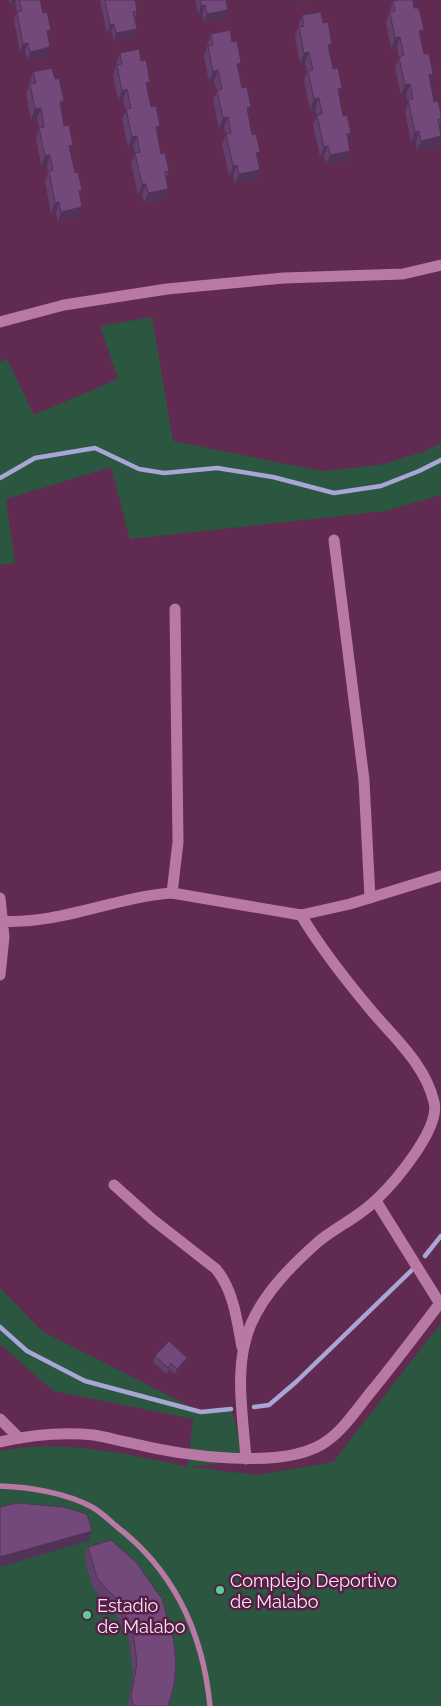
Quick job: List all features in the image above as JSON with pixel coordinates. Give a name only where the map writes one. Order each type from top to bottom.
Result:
[{"type":"street","points":[[0,322],[64,305],[167,289],[284,278],[403,274],[441,265]]},
{"type":"street","points":[[334,540],[364,780],[370,898]]},
{"type":"street","points":[[172,893],[178,832],[175,609]]},
{"type":"street","points":[[1,921],[64,916],[154,894],[172,893],[301,915],[370,898],[441,876]]},
{"type":"street","points":[[0,898],[4,937],[0,975]]},
{"type":"street","points":[[242,1348],[262,1303],[283,1277],[319,1241],[376,1201],[401,1171],[428,1132],[435,1117],[435,1103],[424,1073],[326,955],[301,915]]},
{"type":"street","points":[[114,1185],[152,1219],[216,1269],[223,1278],[236,1314],[242,1348],[241,1383],[246,1458]]},
{"type":"street","points":[[0,1442],[19,1438],[74,1434],[95,1435],[174,1451],[246,1458],[282,1458],[312,1449],[327,1442],[358,1408],[439,1302],[376,1201]]},
{"type":"street","points":[[0,1419],[19,1438]]},
{"type":"lane","points":[[0,1486],[60,1495],[94,1508],[126,1533],[146,1553],[179,1596],[190,1618],[208,1679],[210,1706]]},
{"type":"green space","points":[[152,317],[173,441],[321,471],[379,465],[423,452],[441,443],[441,495],[385,511],[130,539],[111,467],[6,499],[15,563],[0,565],[0,362],[7,359],[34,415],[118,379],[100,326]]},
{"type":"green space","name":"Complejo Deportivo de Malabo","points":[[0,1288],[42,1331],[201,1412],[231,1409],[246,1459],[191,1467],[256,1475],[333,1462],[441,1323],[441,1706],[0,1706],[0,1451],[23,1448],[70,1447],[142,1457],[188,1467],[193,1419],[53,1391],[0,1344]]},
{"type":"building","points":[[19,0],[40,0],[43,13],[47,12],[51,30],[47,31],[50,47],[30,52],[28,43],[23,44],[17,12],[22,11]]},
{"type":"building","points":[[105,0],[135,0],[137,11],[133,12],[137,29],[116,33],[114,24],[110,25]]},
{"type":"building","points":[[200,0],[226,0],[228,10],[207,14],[205,5],[201,6]]},
{"type":"building","points":[[413,0],[414,8],[419,8],[424,30],[419,31],[424,54],[429,54],[433,74],[429,75],[434,102],[438,101],[441,114],[441,119],[438,119],[441,136],[421,141],[419,131],[415,132],[408,100],[413,99],[410,84],[405,85],[399,57],[404,55],[400,37],[395,38],[390,13],[395,11],[393,1]]},
{"type":"building","points":[[321,12],[323,23],[328,22],[332,44],[328,45],[333,69],[338,68],[342,88],[338,89],[343,116],[347,115],[351,133],[347,134],[350,151],[330,155],[328,146],[324,147],[317,115],[322,114],[319,98],[314,99],[308,71],[313,70],[309,52],[304,53],[299,27],[304,26],[302,15]]},
{"type":"building","points":[[230,30],[232,42],[237,41],[241,63],[237,64],[242,88],[247,87],[251,107],[247,108],[252,135],[256,134],[260,152],[256,153],[260,170],[239,174],[237,165],[233,166],[226,134],[231,133],[228,117],[223,118],[217,90],[222,89],[218,70],[213,72],[208,46],[213,45],[211,34]]},
{"type":"building","points":[[139,49],[141,61],[146,60],[150,82],[146,83],[151,107],[156,106],[160,126],[156,127],[161,154],[165,153],[169,171],[165,172],[168,189],[148,193],[146,184],[142,184],[135,153],[140,152],[137,136],[132,137],[126,109],[131,108],[127,89],[122,91],[117,65],[122,64],[120,53]]},
{"type":"building","points":[[52,68],[55,79],[59,78],[64,101],[60,102],[64,126],[69,125],[73,145],[69,146],[75,173],[78,172],[82,190],[79,191],[82,207],[61,212],[59,202],[55,203],[49,171],[53,170],[50,155],[45,156],[39,128],[44,127],[41,108],[35,109],[30,84],[36,83],[33,72]]},
{"type":"building","points":[[169,1341],[187,1358],[177,1369],[171,1363],[168,1368],[155,1356]]},
{"type":"building","points":[[17,1503],[64,1507],[87,1514],[92,1531],[0,1557],[0,1507]]},
{"type":"building","points":[[111,1540],[137,1563],[162,1599],[174,1642],[176,1664],[174,1686],[168,1706],[134,1706],[131,1697],[137,1663],[133,1631],[119,1602],[97,1578],[88,1547]]},
{"type":"waterway","points":[[0,478],[35,458],[95,448],[139,469],[164,473],[217,468],[273,477],[334,493],[381,486],[441,460]]},
{"type":"waterway","points":[[425,1256],[441,1236]]},
{"type":"waterway","points":[[254,1407],[269,1405],[296,1382],[415,1267]]},
{"type":"waterway","points":[[0,1327],[27,1351],[85,1381],[201,1412],[231,1409]]},
{"type":"place","name":"Complejo Deportivo de Malabo","points":[[220,1590]]},
{"type":"place","name":"Estadio de Malabo","points":[[87,1615]]}]
